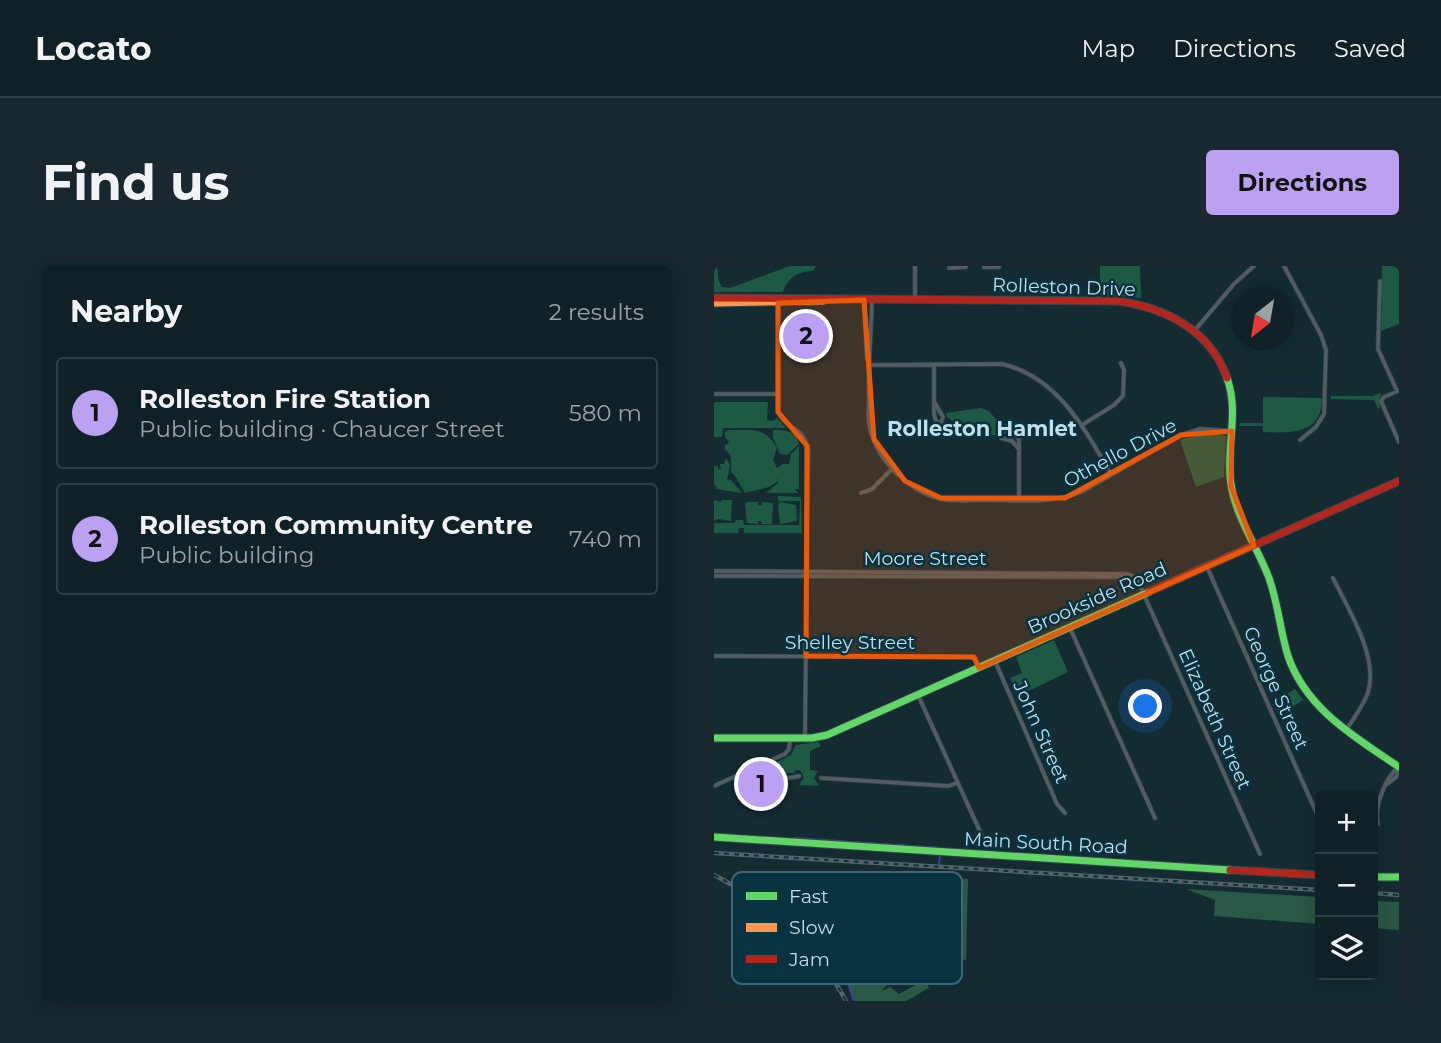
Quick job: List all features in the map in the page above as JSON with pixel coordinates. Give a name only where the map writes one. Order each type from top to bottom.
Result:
[{"type":"main road","name":"Rolleston Drive","points":[[714,300],[1124,301],[1166,313],[1195,330],[1214,351],[1227,377],[1233,401],[1229,457],[1231,486],[1272,587],[1285,648],[1294,672],[1317,706],[1399,767]]},
{"type":"main road","name":"Brookside Road","points":[[714,738],[805,738],[827,735],[1399,481]]},
{"type":"main road","name":"Main South Road","points":[[714,839],[1315,875]]},
{"type":"main road","points":[[1378,877],[1399,875]]},
{"type":"street","points":[[915,266],[915,300]]},
{"type":"street","points":[[1195,330],[1234,284],[1254,266]]},
{"type":"street","points":[[1284,266],[1323,339],[1326,352],[1324,414],[1317,427],[1300,440]]},
{"type":"street","points":[[949,268],[963,267]]},
{"type":"street","points":[[984,267],[999,267]]},
{"type":"street","points":[[1380,281],[1378,349],[1398,391],[1381,401],[1399,442]]},
{"type":"street","points":[[778,300],[779,416],[799,431],[807,446],[805,738]]},
{"type":"street","name":"Othello Drive","points":[[868,300],[868,363]]},
{"type":"street","name":"Othello Drive","points":[[868,300],[869,423],[880,450],[893,468],[905,481],[923,493],[941,498],[1046,501],[1065,498],[1081,492],[1181,435],[1200,429],[1232,431]]},
{"type":"street","points":[[868,363],[1002,364],[1017,367],[1061,398],[1082,425],[1111,474]]},
{"type":"street","points":[[1082,425],[1114,405],[1123,396],[1124,370],[1121,363]]},
{"type":"street","points":[[934,365],[935,403],[936,421],[941,423],[943,417],[935,403]]},
{"type":"street","points":[[714,394],[777,394]]},
{"type":"street","points":[[1018,448],[1012,441],[1001,438],[1002,431],[1017,436],[1018,448],[1019,500]]},
{"type":"street","points":[[861,493],[872,489],[893,468]]},
{"type":"street","name":"George Street","points":[[1207,567],[1315,810]]},
{"type":"street","name":"Moore Street","points":[[714,574],[1116,573],[1135,576],[1145,594]]},
{"type":"street","points":[[1333,578],[1367,652],[1371,671],[1366,698],[1346,730]]},
{"type":"street","name":"Elizabeth Street","points":[[1145,594],[1260,854]]},
{"type":"street","points":[[1070,628],[1155,818]]},
{"type":"street","name":"Shelley Street","points":[[714,656],[970,657],[979,668]]},
{"type":"street","name":"John Street","points":[[995,661],[1057,804],[1065,813]]},
{"type":"street","points":[[918,695],[983,838]]},
{"type":"street","points":[[714,786],[786,753],[790,748],[790,738]]},
{"type":"street","points":[[761,765],[765,774],[770,777],[799,776]]},
{"type":"street","points":[[1378,805],[1391,774],[1399,767]]},
{"type":"street","points":[[821,778],[948,786],[957,783]]},
{"type":"highlighted area","points":[[864,300],[874,439],[905,481],[941,498],[1065,498],[1181,435],[1232,431],[1231,486],[1254,546],[979,668],[974,657],[806,656],[807,446],[778,412],[778,303]]},
{"type":"green space","points":[[714,266],[717,266],[722,287],[730,288],[790,266],[816,266],[813,271],[794,276],[783,292],[714,292]]},
{"type":"green space","points":[[1100,266],[1140,266],[1141,298],[1100,295]]},
{"type":"green space","points":[[1382,266],[1399,266],[1399,324],[1381,331]]},
{"type":"green space","points":[[1381,393],[1378,409],[1374,400],[1331,399],[1331,396],[1373,396]]},
{"type":"green space","points":[[1263,397],[1322,398],[1321,410],[1311,425],[1294,431],[1263,432],[1263,426],[1239,426],[1240,423],[1263,423]]},
{"type":"green space","points":[[714,402],[768,402],[767,420],[773,421],[777,418],[786,428],[723,428],[722,437],[714,437]]},
{"type":"green space","points":[[981,408],[989,411],[1001,425],[996,435],[972,436],[947,417],[946,413]]},
{"type":"green space","points":[[750,430],[767,435],[777,447],[773,460],[777,468],[789,464],[791,454],[799,446],[799,489],[795,489],[798,493],[766,493],[778,483],[777,476],[777,482],[769,487],[745,493],[731,472],[731,456],[725,449],[725,444],[729,441],[725,438],[725,432]]},
{"type":"green space","points":[[773,430],[793,433],[799,444],[787,455],[780,454]]},
{"type":"green space","points":[[1214,433],[1226,436],[1224,477],[1196,487],[1180,440]]},
{"type":"green space","points":[[726,458],[730,465],[727,481],[730,479],[742,493],[716,489],[717,486],[714,485],[714,465],[721,469],[720,464],[724,464]]},
{"type":"green space","points":[[778,496],[801,497],[802,533],[744,533],[744,528],[739,528],[738,533],[714,533],[714,523],[735,523],[736,520],[743,520],[744,525],[799,525],[800,501],[778,501]]},
{"type":"green space","points":[[714,500],[732,500],[731,521],[714,521]]},
{"type":"green space","points":[[747,502],[758,502],[758,505],[762,505],[762,502],[773,503],[772,524],[762,524],[761,521],[758,521],[758,524],[747,523]]},
{"type":"green space","points":[[780,502],[796,505],[797,521],[780,524]]},
{"type":"green space","points":[[1054,640],[1068,672],[1017,694],[1010,678],[1022,673],[1016,657]]},
{"type":"green space","points":[[1295,689],[1303,700],[1280,715],[1274,702]]},
{"type":"green space","points":[[818,742],[821,746],[810,751],[810,770],[818,771],[814,778],[819,786],[799,785],[804,778],[800,770],[794,773],[767,771],[769,766],[791,755],[796,745]]},
{"type":"green space","points":[[962,878],[968,879],[966,960],[962,959]]},
{"type":"green space","points":[[1186,889],[1315,897],[1315,924],[1214,916],[1215,900]]},
{"type":"green space","points":[[1378,901],[1399,902],[1399,930],[1378,928]]},
{"type":"green space","points":[[888,984],[880,992],[890,987],[899,994],[916,985],[927,984],[929,988],[906,1001],[855,1001],[849,985]]},
{"type":"waterway","points":[[794,838],[941,848]]},
{"type":"waterway","points":[[939,864],[940,857]]},
{"type":"waterway","points":[[848,984],[854,1001]]},
{"type":"railway","points":[[714,853],[1315,890]]},
{"type":"railway","points":[[714,875],[732,884]]},
{"type":"railway","points":[[1378,893],[1399,895]]},
{"type":"railway","points":[[836,984],[846,1001]]},
{"type":"traffic: fast","points":[[1227,378],[1232,405],[1231,484],[1242,520],[1269,578],[1288,656],[1296,675],[1319,707],[1349,733],[1399,767]]},
{"type":"traffic: fast","points":[[714,738],[812,738],[827,735],[1149,592]]},
{"type":"traffic: fast","points":[[714,837],[1230,870]]},
{"type":"traffic: fast","points":[[1378,877],[1399,877]]},
{"type":"traffic: slow","points":[[714,303],[823,301]]},
{"type":"traffic: jam","points":[[714,298],[1118,301],[1153,309],[1184,324],[1210,347],[1227,378]]},
{"type":"traffic: jam","points":[[1149,592],[1399,481]]},
{"type":"traffic: jam","points":[[1230,870],[1315,875]]},
{"type":"place","name":"Rolleston Community Centre","points":[[806,336]]},
{"type":"place","name":"Rolleston Fire Station","points":[[761,784]]},
{"type":"district","name":"Rolleston Hamlet","points":[[982,428]]}]
